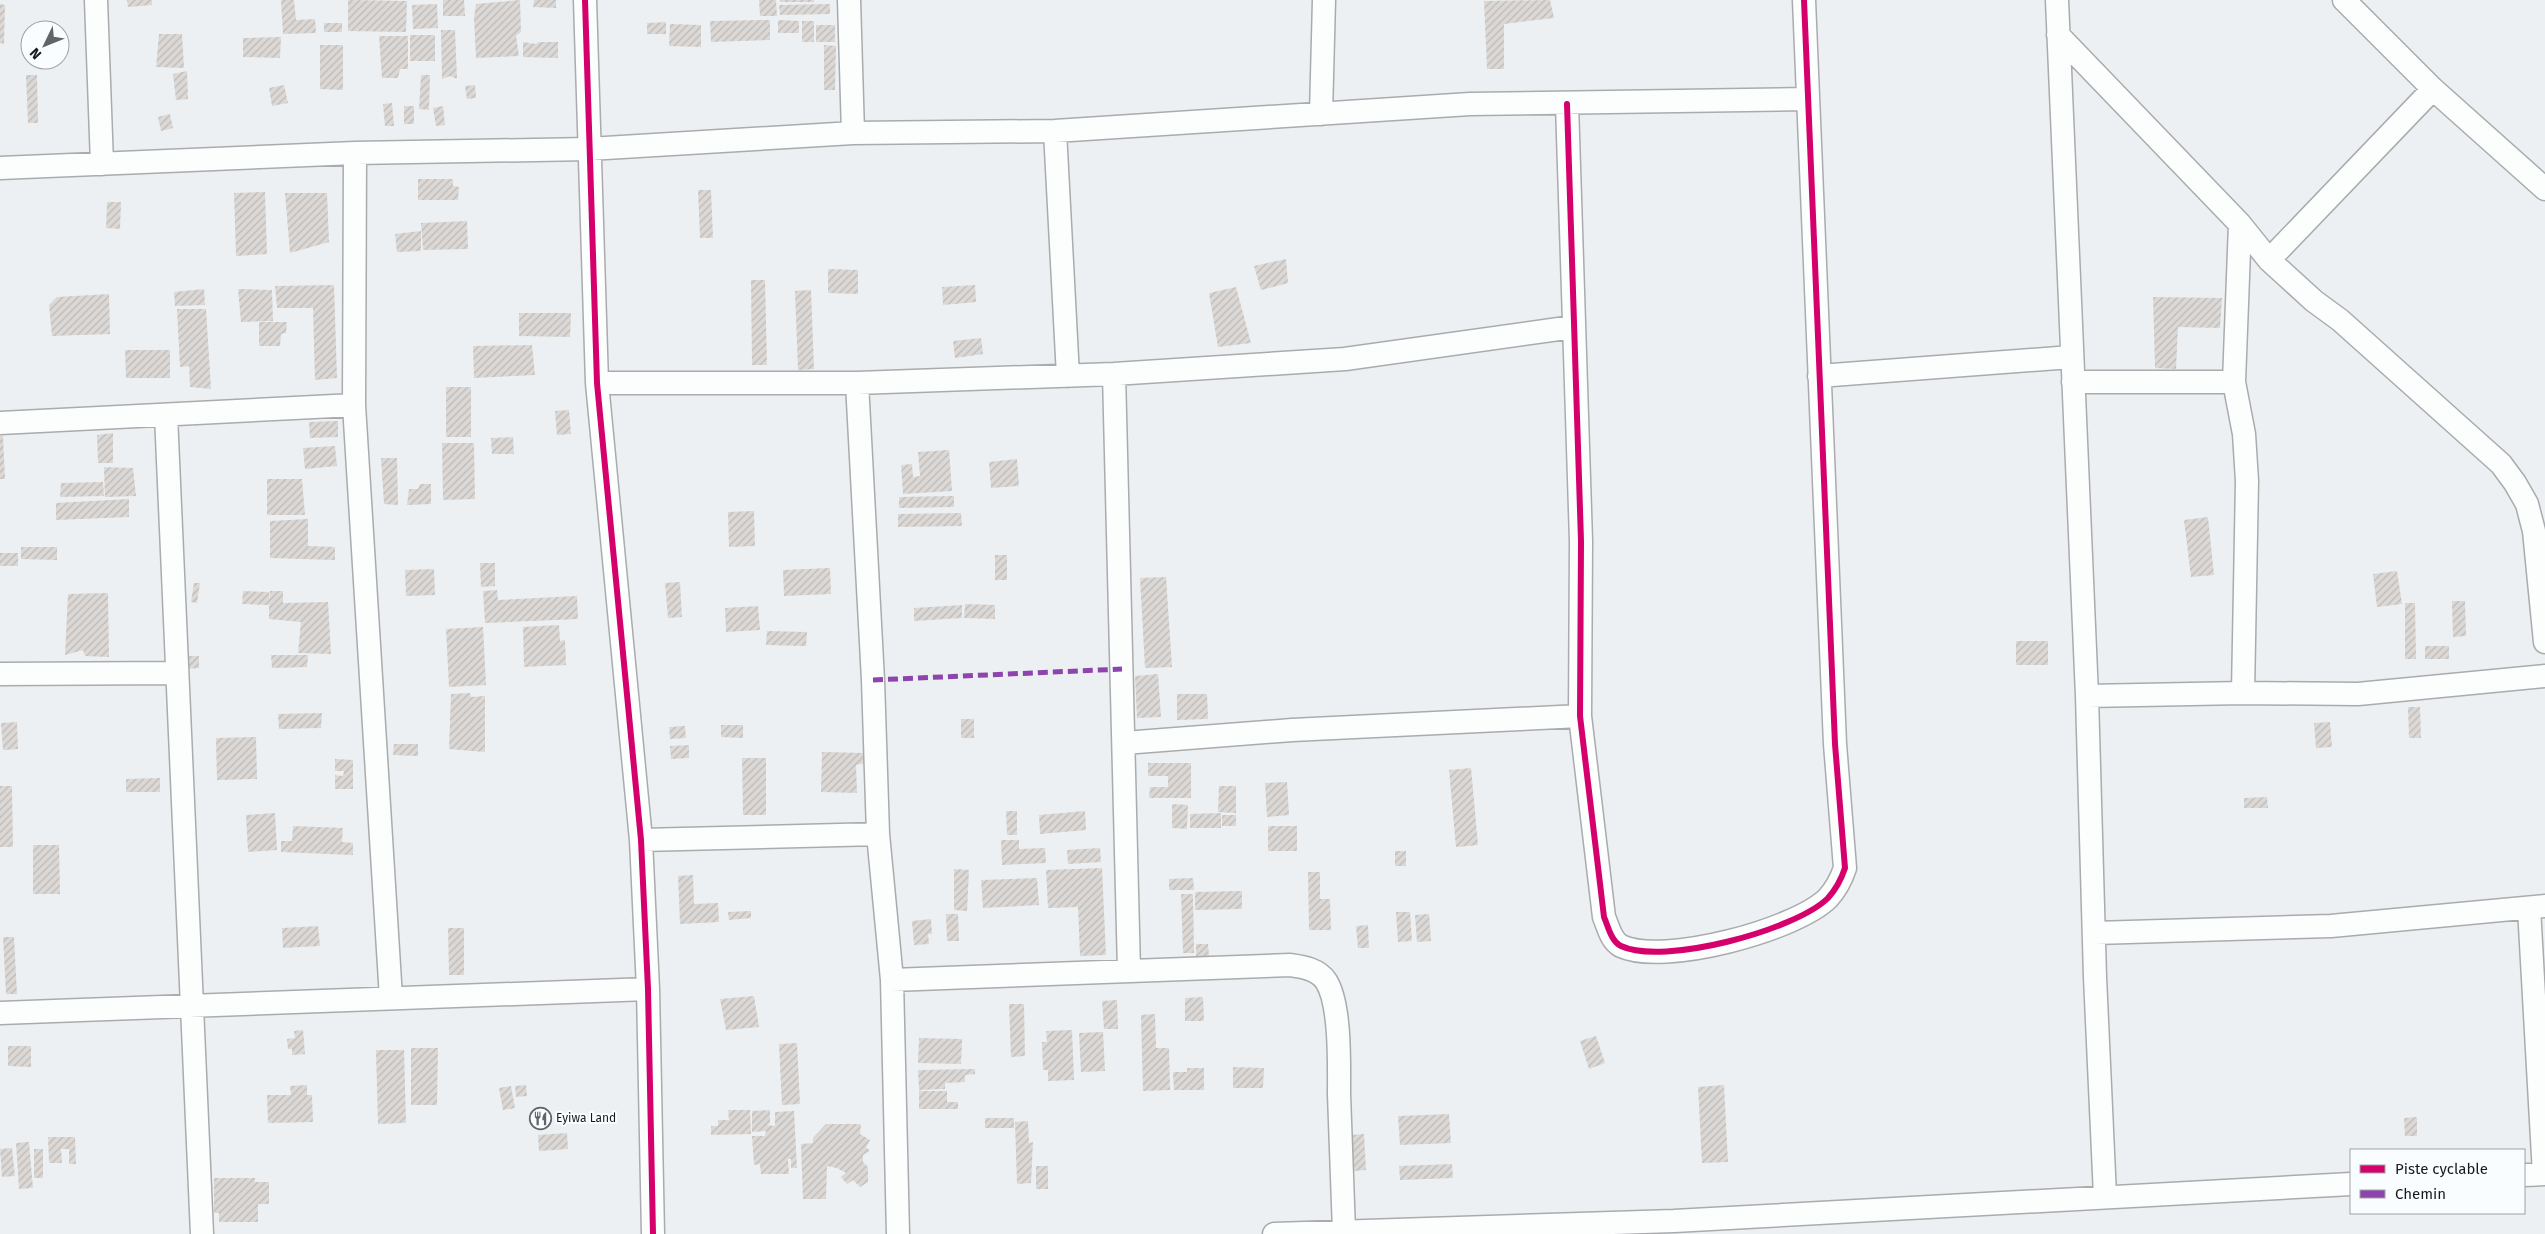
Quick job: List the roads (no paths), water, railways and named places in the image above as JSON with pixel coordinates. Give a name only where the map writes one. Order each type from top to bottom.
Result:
[{"type":"street","points":[[96,0],[102,164]]},
{"type":"street","points":[[585,0],[597,383],[641,840],[648,989],[653,1234]]},
{"type":"street","points":[[849,0],[853,132]]},
{"type":"street","points":[[1321,114],[1324,0]]},
{"type":"street","points":[[1567,104],[1581,541],[1580,716],[1604,917],[1611,936],[1619,945],[1636,951],[1672,950],[1742,939],[1807,913],[1827,898],[1840,883],[1844,868],[1845,846],[1835,744],[1804,0]]},
{"type":"street","points":[[2057,0],[2087,696],[2105,1196]]},
{"type":"street","points":[[2344,0],[2433,89],[2545,189]]},
{"type":"street","points":[[2058,35],[2240,224],[2270,260],[2314,301],[2340,320],[2501,464],[2527,504],[2534,532],[2545,642]]},
{"type":"street","points":[[2270,260],[2433,89]]},
{"type":"street","points":[[0,168],[355,153],[589,149],[853,132],[1055,131],[1470,104],[1807,99]]},
{"type":"street","points":[[1055,131],[1068,376]]},
{"type":"street","points":[[355,153],[354,405],[391,998]]},
{"type":"street","points":[[2240,224],[2234,382],[2244,434],[2247,480],[2243,693]]},
{"type":"street","points":[[597,383],[857,383],[1114,374],[1345,359],[1573,327]]},
{"type":"street","points":[[1819,376],[2071,357]]},
{"type":"street","points":[[1114,374],[1129,971]]},
{"type":"street","points":[[2073,382],[2234,382]]},
{"type":"street","points":[[857,383],[873,680],[878,834],[892,980],[898,1234]]},
{"type":"street","points":[[0,423],[354,405]]},
{"type":"street","points":[[166,415],[202,1234]]},
{"type":"street","points":[[0,674],[176,674]]},
{"type":"street","points":[[2087,696],[2243,693],[2358,694],[2545,676]]},
{"type":"street","points":[[1124,743],[1292,730],[1580,716]]},
{"type":"street","points":[[641,840],[878,834]]},
{"type":"street","points":[[2095,933],[2331,926],[2537,907],[2538,1175]]},
{"type":"street","points":[[892,980],[1290,965],[1307,968],[1326,980],[1332,992],[1338,1034],[1344,1232]]},
{"type":"street","points":[[0,1013],[648,989]]},
{"type":"street","points":[[1274,1234],[1674,1221],[2350,1184]]},
{"type":"place","name":"Eyiwa Land","points":[[540,1118]]}]
